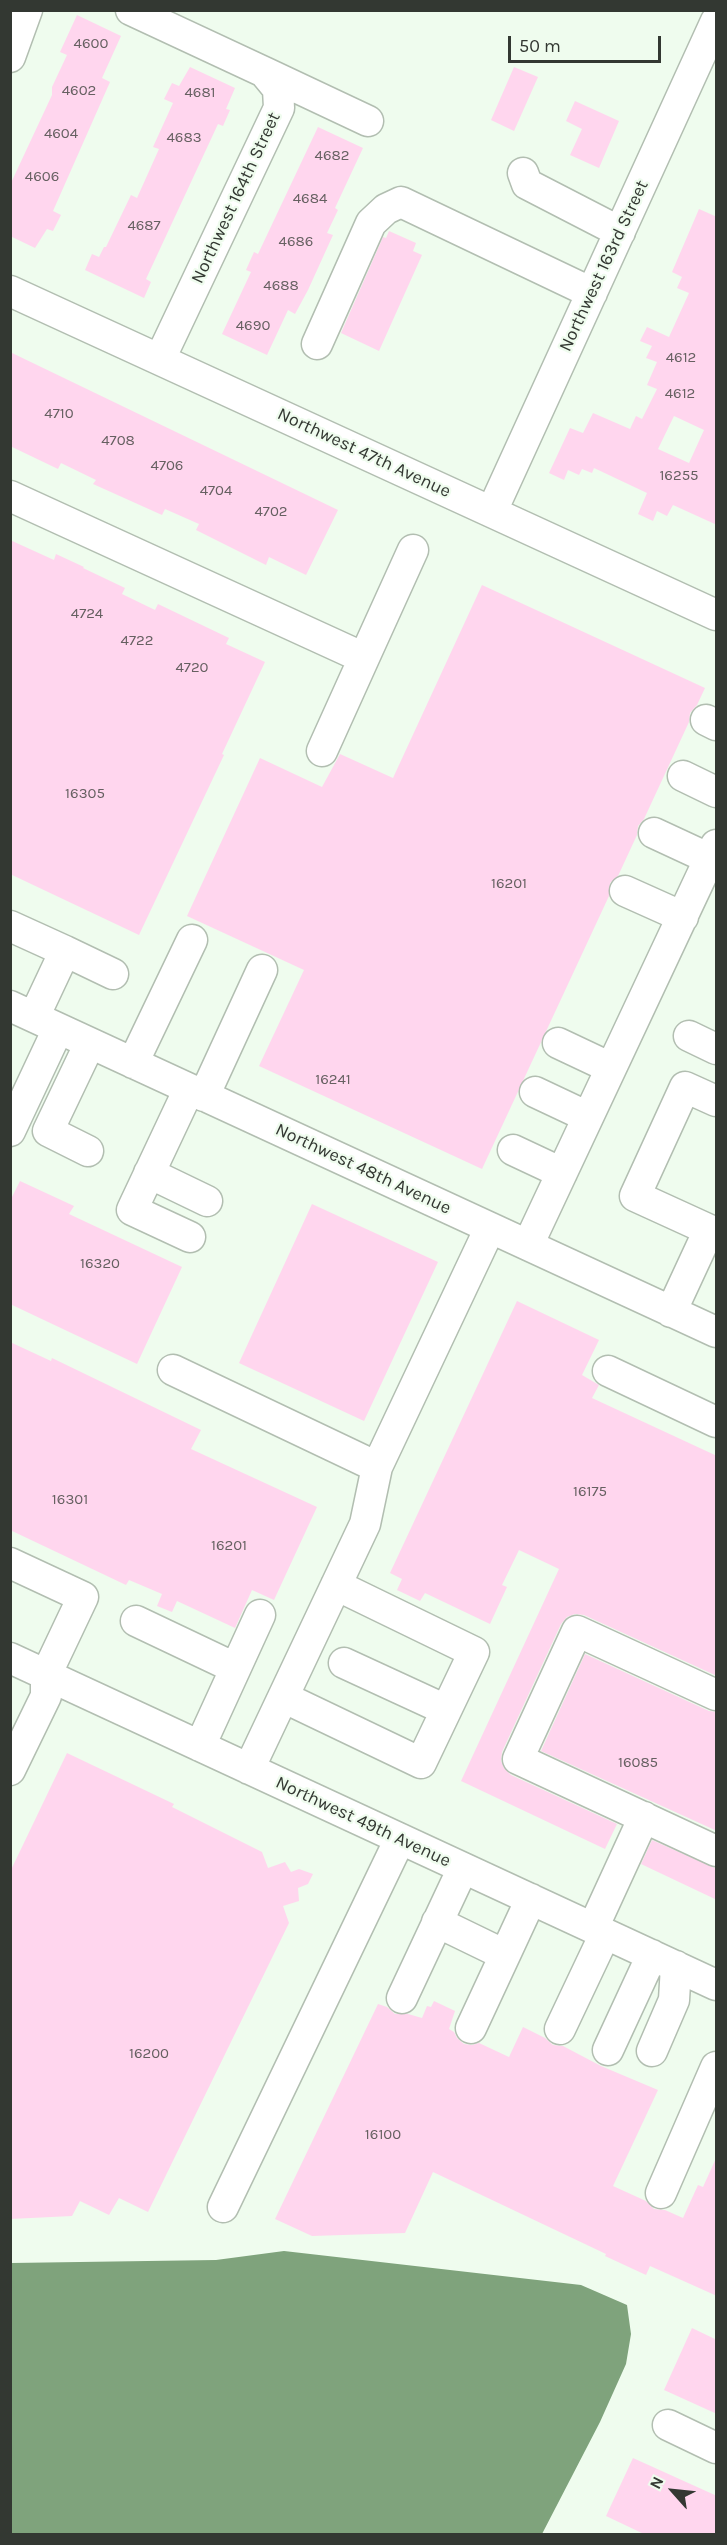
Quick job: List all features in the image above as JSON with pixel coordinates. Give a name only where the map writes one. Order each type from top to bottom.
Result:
[{"type":"street","points":[[10,57],[27,10]]},
{"type":"street","points":[[131,10],[368,121]]},
{"type":"street","name":"Northwest 163rd Street","points":[[492,512],[717,21]]},
{"type":"street","name":"Northwest 164th Street","points":[[160,359],[279,108],[278,89],[264,72]]},
{"type":"street","points":[[523,173],[527,183],[620,232]]},
{"type":"street","points":[[317,344],[371,223],[386,209],[401,202],[592,293]]},
{"type":"street","name":"Northwest 47th Avenue","points":[[10,291],[717,615]]},
{"type":"street","points":[[10,496],[364,658]]},
{"type":"street","points":[[322,751],[413,550]]},
{"type":"street","points":[[682,776],[717,792]]},
{"type":"street","points":[[528,1245],[713,852],[654,832]]},
{"type":"street","points":[[626,891],[682,917]]},
{"type":"street","points":[[10,926],[113,974]]},
{"type":"street","points":[[133,1063],[192,940]]},
{"type":"street","points":[[10,1131],[34,1017],[65,951]]},
{"type":"street","points":[[190,1237],[132,1210],[149,1173],[197,1093],[262,969]]},
{"type":"street","name":"Northwest 48th Avenue","points":[[34,1017],[717,1332]]},
{"type":"street","points":[[688,1036],[717,1049]]},
{"type":"street","points":[[88,1151],[48,1131],[90,1043]]},
{"type":"street","points":[[558,1043],[611,1068]]},
{"type":"street","points":[[671,1312],[713,1232],[635,1196],[685,1087],[717,1101]]},
{"type":"street","points":[[535,1092],[588,1117]]},
{"type":"street","points":[[513,1150],[562,1173]]},
{"type":"street","points":[[149,1173],[207,1201]]},
{"type":"street","points":[[249,1768],[365,1524],[377,1467],[490,1228]]},
{"type":"street","points":[[173,1370],[377,1467]]},
{"type":"street","points":[[608,1371],[717,1422]]},
{"type":"street","points":[[10,1563],[83,1597],[46,1675],[46,1696],[10,1770]]},
{"type":"street","points":[[283,1697],[421,1763],[474,1652],[336,1585]]},
{"type":"street","points":[[200,1746],[260,1615]]},
{"type":"street","points":[[136,1621],[235,1668]]},
{"type":"street","points":[[717,1695],[577,1630],[518,1759],[717,1851]]},
{"type":"street","name":"Northwest 49th Avenue","points":[[10,1658],[717,1985]]},
{"type":"street","points":[[344,1663],[446,1710]]},
{"type":"street","points":[[560,2029],[645,1817]]},
{"type":"street","points":[[223,2207],[400,1839]]},
{"type":"street","points":[[402,1998],[463,1868]]},
{"type":"street","points":[[471,2028],[531,1899]]},
{"type":"street","points":[[437,1922],[506,1955]]},
{"type":"street","points":[[608,2050],[664,1961]]},
{"type":"street","points":[[652,2050],[674,2000],[664,1961]]},
{"type":"street","points":[[661,2193],[717,2067]]},
{"type":"street","points":[[668,2425],[717,2448]]},
{"type":"shaded area","points":[[284,2251],[581,2285],[627,2305],[631,2334],[626,2364],[600,2422],[542,2534],[11,2534],[11,2263],[216,2260]]},
{"type":"building","points":[[77,15],[121,36],[102,78],[110,82],[53,211],[61,215],[53,231],[47,229],[35,248],[10,236],[10,185],[52,95],[52,87],[67,55],[60,52]]},
{"type":"building","points":[[190,67],[235,88],[226,109],[230,110],[223,126],[218,124],[146,279],[151,282],[144,298],[85,270],[92,254],[99,257],[106,247],[131,195],[137,198],[159,149],[153,147],[173,103],[164,99],[172,83],[179,86]]},
{"type":"building","points":[[514,67],[538,77],[514,131],[491,120]]},
{"type":"building","points":[[575,101],[619,121],[599,168],[570,155],[582,129],[566,121]]},
{"type":"building","points":[[318,127],[363,148],[335,208],[338,210],[327,233],[333,235],[308,290],[295,314],[288,310],[267,355],[222,334],[251,272],[246,270],[254,252],[258,254]]},
{"type":"building","points":[[699,209],[717,217],[717,525],[673,505],[667,516],[657,511],[653,521],[638,514],[647,493],[594,468],[592,473],[582,469],[579,475],[568,470],[564,480],[549,473],[570,428],[583,433],[593,413],[630,429],[636,416],[642,419],[657,389],[647,385],[657,362],[646,358],[652,346],[640,341],[647,327],[669,337],[689,293],[677,288],[682,277],[672,272]],"holes":[[[674,416],[704,430],[689,463],[658,449]]]},
{"type":"building","points":[[389,231],[416,243],[413,251],[422,255],[379,351],[341,333],[383,237],[386,238]]},
{"type":"building","points":[[10,352],[338,510],[306,575],[269,557],[266,565],[196,530],[199,524],[165,509],[162,515],[93,484],[96,480],[61,463],[58,469],[10,446]]},
{"type":"building","points":[[10,540],[54,560],[56,554],[84,567],[125,588],[122,594],[155,610],[158,604],[229,638],[226,644],[265,662],[139,935],[10,874]]},
{"type":"building","points":[[482,585],[705,688],[697,705],[690,713],[689,722],[644,819],[638,826],[637,835],[618,876],[610,883],[609,896],[482,1169],[259,1066],[304,970],[187,916],[260,758],[322,787],[340,754],[393,778]]},
{"type":"building","points":[[20,1181],[74,1206],[69,1214],[182,1267],[137,1364],[10,1304],[10,1201]]},
{"type":"building","points":[[312,1204],[438,1262],[364,1421],[239,1363]]},
{"type":"building","points":[[517,1301],[599,1340],[582,1375],[599,1385],[592,1398],[717,1456],[717,1676],[584,1615],[575,1614],[567,1617],[561,1624],[502,1752],[501,1761],[511,1775],[617,1824],[605,1849],[461,1781],[559,1569],[519,1550],[502,1585],[507,1587],[490,1624],[425,1593],[420,1601],[397,1590],[402,1579],[390,1573]]},
{"type":"building","points":[[10,1342],[51,1361],[52,1358],[201,1430],[191,1449],[317,1507],[274,1600],[252,1590],[235,1628],[177,1601],[172,1612],[157,1606],[162,1594],[129,1580],[126,1585],[10,1530]]},
{"type":"building","points":[[585,1654],[709,1711],[717,1712],[717,1831],[541,1751]]},
{"type":"building","points":[[67,1753],[174,1804],[172,1807],[262,1852],[268,1868],[285,1862],[291,1872],[299,1869],[313,1874],[308,1884],[298,1888],[299,1901],[283,1906],[289,1923],[148,2212],[119,2198],[109,2215],[80,2201],[72,2216],[10,2219],[10,1872]]},
{"type":"building","points":[[652,1840],[717,1869],[717,1900],[641,1864]]},
{"type":"building","points":[[434,2001],[455,2011],[449,2029],[464,2044],[479,2043],[509,2057],[523,2027],[545,2038],[553,2045],[563,2046],[601,2066],[658,2090],[613,2186],[646,2201],[654,2209],[665,2210],[683,2218],[698,2185],[703,2187],[717,2156],[717,2296],[650,2266],[646,2275],[433,2172],[405,2233],[312,2236],[275,2219],[378,2004],[387,2007],[395,2014],[408,2014],[422,2018],[427,2006],[431,2007]]},
{"type":"building","points":[[692,2328],[717,2340],[717,2414],[664,2390]]},
{"type":"building","points":[[633,2458],[717,2496],[717,2535],[646,2535],[606,2516]]}]
